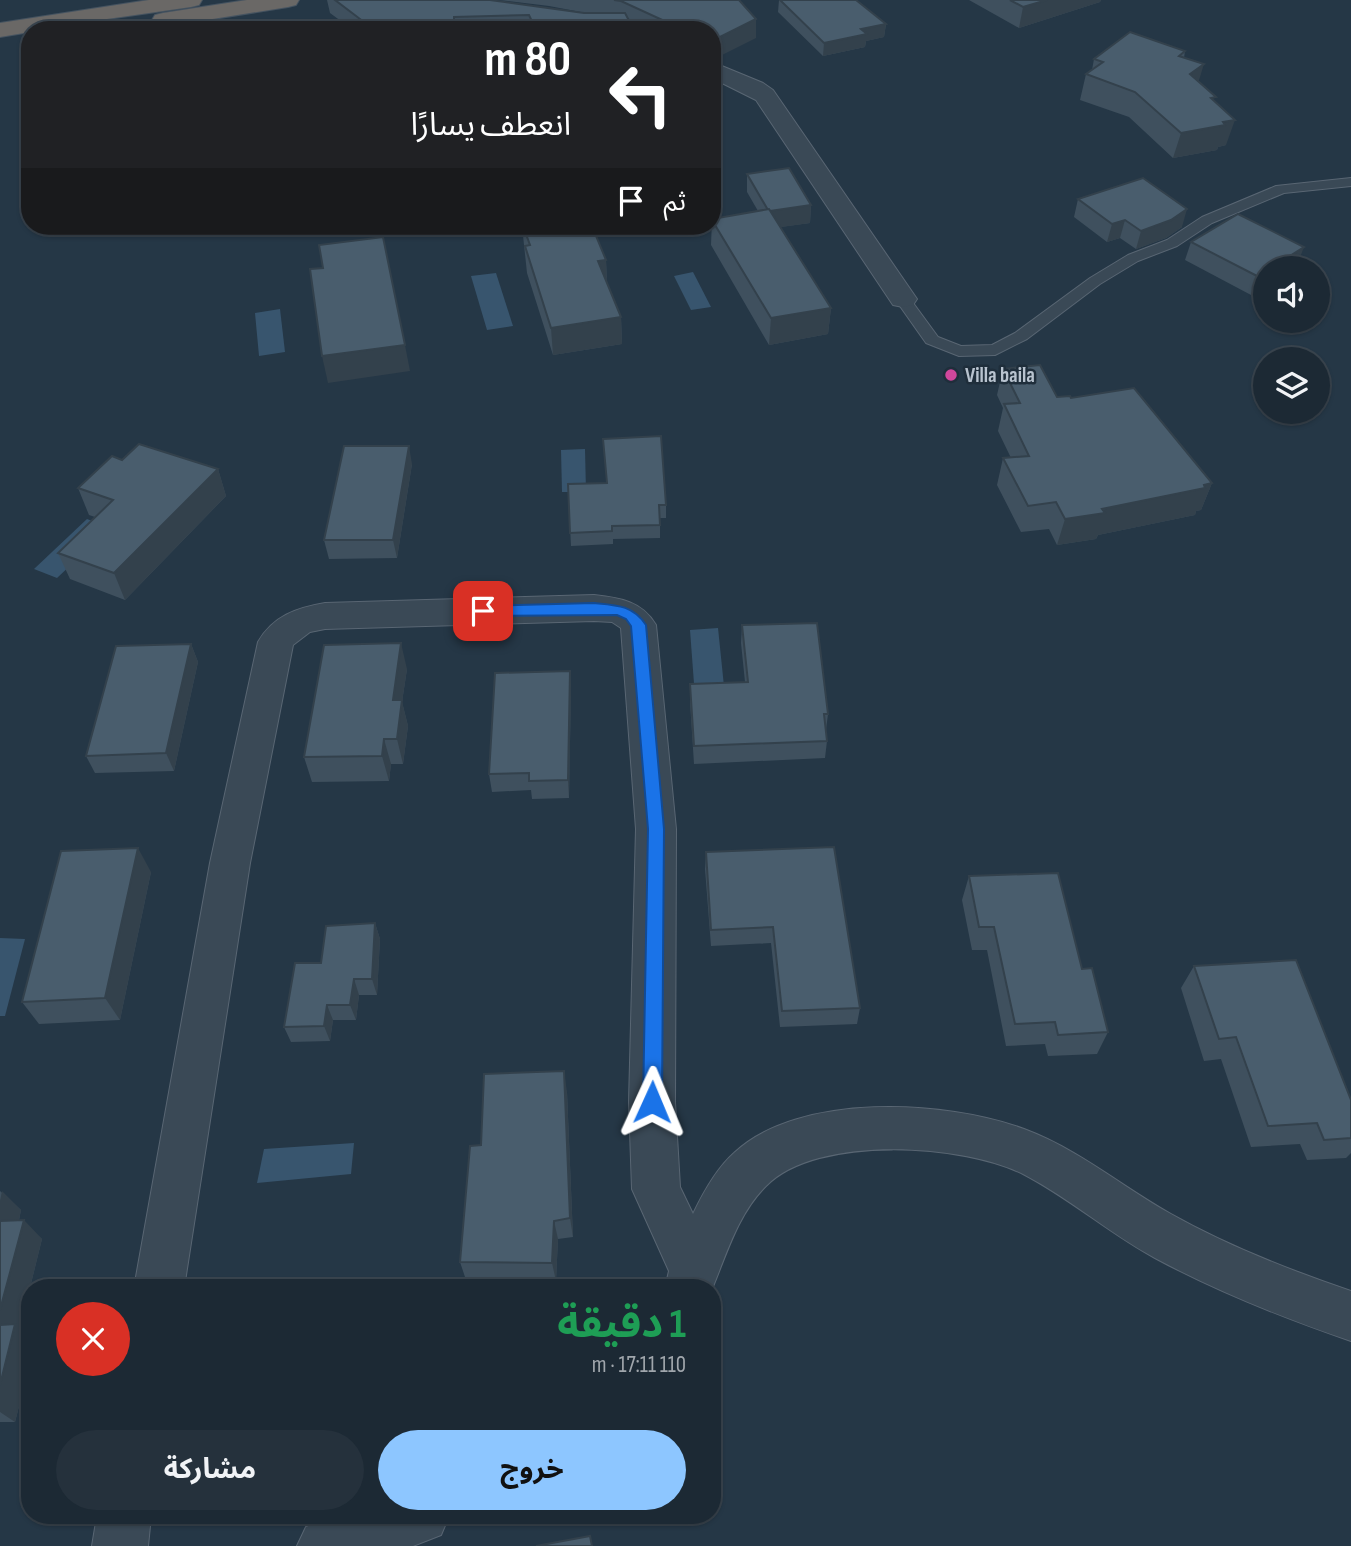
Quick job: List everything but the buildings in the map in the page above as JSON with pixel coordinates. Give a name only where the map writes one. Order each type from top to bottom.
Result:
[{"type":"highway","points":[[57,21],[191,0]]},
{"type":"highway","points":[[156,21],[288,0]]},
{"type":"highway","points":[[0,30],[21,27]]},
{"type":"highway","points":[[0,45],[21,42]]},
{"type":"street","points":[[721,73],[765,95],[903,299]]},
{"type":"street","points":[[161,1279],[228,877],[276,642],[286,629],[301,619],[325,616],[594,608],[620,610],[631,615],[638,625],[656,829],[652,1102],[656,1189],[691,1279]]},
{"type":"street","points":[[691,1279],[723,1205],[752,1167],[786,1144],[835,1133],[891,1126],[956,1135],[1019,1150],[1073,1176],[1125,1214],[1179,1245],[1265,1284],[1351,1316]]},
{"type":"street","points":[[120,1546],[123,1524]]},
{"type":"street","points":[[325,1546],[396,1524]]},
{"type":"lane","points":[[903,299],[932,341],[959,351],[995,350],[1021,336],[1095,281],[1132,258],[1172,243],[1207,220],[1281,188],[1351,182]]},
{"type":"water","points":[[693,272],[711,307],[691,310],[674,276]]},
{"type":"water","points":[[496,273],[513,326],[487,330],[471,276]]},
{"type":"water","points":[[280,309],[285,352],[259,356],[255,313]]},
{"type":"water","points":[[585,449],[586,492],[562,492],[561,450]]},
{"type":"water","points":[[87,519],[110,528],[57,578],[34,569]]},
{"type":"water","points":[[718,628],[725,696],[695,697],[690,630]]},
{"type":"water","points":[[0,938],[25,939],[5,1016],[0,1016]]},
{"type":"water","points":[[354,1143],[351,1174],[257,1183],[264,1149]]},
{"type":"place","name":"Villa baila","points":[[951,375]]},
{"type":"route","points":[[483,611],[594,608],[620,610],[631,615],[638,625],[644,668],[656,829],[652,1102]]}]
